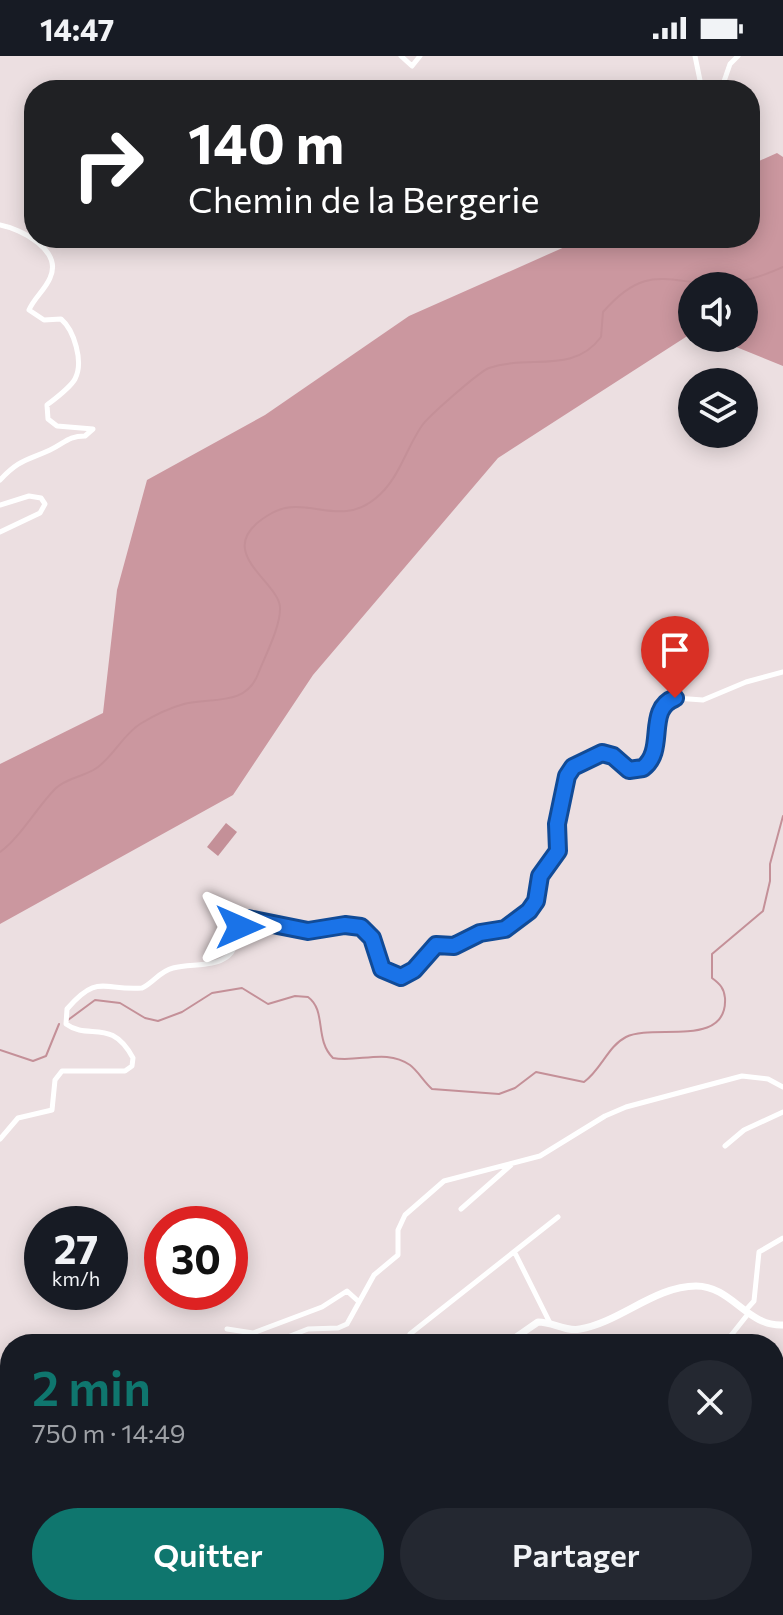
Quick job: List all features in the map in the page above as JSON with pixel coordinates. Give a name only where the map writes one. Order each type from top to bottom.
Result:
[{"type":"street","points":[[401,56],[412,66],[420,56]]},
{"type":"street","points":[[698,56],[700,80]]},
{"type":"street","points":[[724,80],[730,64],[738,56]]},
{"type":"street","points":[[0,225],[13,227],[24,234]]},
{"type":"street","points":[[0,480],[23,459],[52,450],[69,436],[85,436],[93,429],[57,426],[48,419],[47,405],[75,379],[79,366],[70,327],[61,319],[44,320],[29,310],[51,277],[52,262],[43,248]]},
{"type":"street","points":[[0,505],[29,496],[41,498],[45,504],[40,513],[0,532]]},
{"type":"street","points":[[0,1139],[18,1118],[52,1110],[55,1080],[62,1071],[125,1071],[132,1066],[133,1058],[116,1037],[101,1029],[72,1028],[66,1024],[67,1009],[88,988],[110,984],[142,988],[173,967],[198,966],[224,958],[231,952],[241,924],[248,919],[308,931],[345,925],[361,927],[372,938],[382,969],[394,976],[408,975],[436,945],[454,946],[480,933],[505,929],[529,911],[536,901],[540,876],[558,851],[557,824],[567,776],[573,767],[602,753],[613,756],[629,770],[643,768],[656,755],[657,724],[667,702],[675,698],[703,700],[746,682],[783,672]]},
{"type":"street","points":[[295,1334],[308,1329],[343,1326],[374,1275],[398,1255],[398,1230],[409,1210],[444,1181],[540,1156],[605,1116],[626,1107],[742,1076],[768,1079],[783,1087]]},
{"type":"street","points":[[725,1146],[744,1130],[783,1112]]},
{"type":"street","points":[[461,1209],[511,1164]]},
{"type":"street","points":[[410,1334],[558,1217]]},
{"type":"street","points":[[732,1334],[754,1301],[756,1257],[764,1248],[783,1238]]},
{"type":"street","points":[[515,1253],[550,1323]]},
{"type":"street","points":[[520,1334],[532,1325],[550,1323],[582,1329],[655,1298],[694,1286],[720,1292],[761,1323],[783,1325]]},
{"type":"street","points":[[227,1329],[253,1333],[322,1307],[347,1291],[353,1293],[358,1302]]},
{"type":"shaded area","points":[[777,153],[783,157],[783,366],[748,352],[758,352],[758,272],[678,272],[678,342],[498,458],[313,675],[233,795],[0,924],[0,764],[103,713],[117,590],[147,480],[265,415],[409,316],[562,248],[760,248],[760,161]]},
{"type":"shaded area","points":[[226,823],[237,832],[218,856],[207,847]]},
{"type":"waterway","points":[[0,852],[55,789],[98,767],[140,724],[184,704],[236,696],[252,684],[280,615],[276,597],[245,551],[246,539],[254,526],[285,508],[349,511],[362,507],[376,498],[390,482],[425,422],[483,371],[504,364],[564,360],[590,349],[601,337],[603,312],[631,287],[656,279],[733,283],[783,267]]},
{"type":"waterway","points":[[68,1020],[95,1000],[120,1003],[145,1018],[158,1021],[182,1012],[212,993],[242,988],[268,1004],[295,996],[308,997],[317,1010],[324,1042],[333,1058],[391,1057],[401,1060],[413,1067],[432,1089],[499,1094],[515,1088],[536,1072],[584,1082],[614,1046],[626,1037],[638,1033],[702,1029],[715,1024],[723,1014],[725,998],[721,986],[712,978],[712,954],[763,911],[770,881],[770,864],[783,816]]},
{"type":"waterway","points":[[0,1050],[33,1061],[46,1056],[59,1024]]},
{"type":"route","points":[[240,927],[248,919],[308,931],[345,925],[361,927],[372,938],[382,969],[387,974],[401,977],[414,970],[436,945],[454,946],[471,936],[505,929],[529,911],[536,901],[540,876],[556,856],[559,846],[557,824],[567,776],[573,767],[602,753],[613,756],[629,770],[643,768],[656,755],[657,724],[664,705],[675,698]]}]
